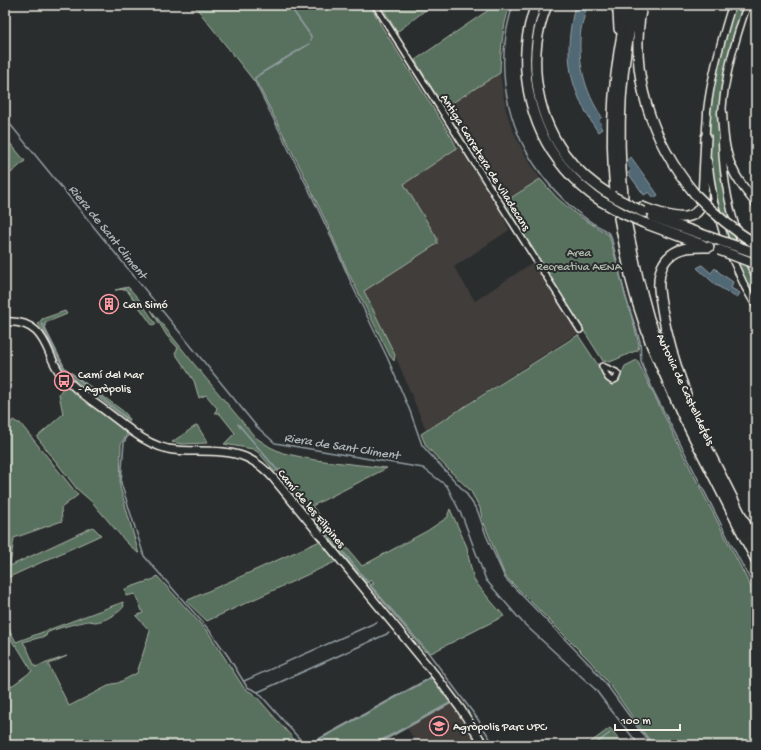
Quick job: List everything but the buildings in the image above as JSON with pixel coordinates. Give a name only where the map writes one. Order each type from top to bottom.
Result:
[{"type":"highway","points":[[536,5],[527,42],[527,81],[532,106],[542,133],[564,168],[581,186],[601,201],[622,213],[644,223],[756,264]]},
{"type":"highway","points":[[547,5],[540,26],[536,53],[536,70],[541,104],[550,130],[565,154],[584,175],[599,188],[617,194],[642,210],[715,239],[756,253]]},
{"type":"highway","points":[[616,5],[619,23],[613,146],[617,194]]},
{"type":"highway","points":[[618,58],[622,30],[628,5]]},
{"type":"highway","points":[[617,194],[622,87],[626,53],[635,5]]},
{"type":"highway","points":[[642,5],[640,12],[640,75],[645,97],[656,131],[664,149],[674,166],[695,194],[724,221],[756,244]]},
{"type":"highway","points":[[642,210],[679,218],[687,217],[697,212],[701,206],[703,198],[706,137]]},
{"type":"highway","name":"Autovia de Castelldefels","points":[[756,545],[676,386],[649,319],[622,220],[631,280],[651,344],[682,414],[756,560]]},
{"type":"highway","points":[[702,437],[670,347],[663,313],[659,281],[662,266],[672,253],[686,248],[709,247]]},
{"type":"main road","points":[[722,112],[724,139],[728,159],[738,178],[756,203]]},
{"type":"main road","name":"Camí de les Filipines","points":[[5,322],[22,323],[38,333],[53,362],[66,380],[137,434],[154,444],[163,448],[175,450],[229,452],[252,460],[265,470],[436,676],[460,708],[484,745]]},
{"type":"street","name":"Antiga Carretera de Viladecans","points":[[375,5],[580,330]]},
{"type":"street","points":[[732,5],[714,67],[708,100],[706,137],[714,202],[723,235],[735,267],[756,306]]},
{"type":"street","points":[[747,5],[732,54],[725,87],[722,112],[722,152],[728,199],[734,224],[756,277]]},
{"type":"shaded area","points":[[500,73],[506,110],[512,128],[524,153],[540,179],[499,206],[509,230],[454,267],[475,301],[538,259],[583,330],[426,430],[395,355],[364,291],[437,245],[399,183],[465,142],[444,108]]},
{"type":"shaded area","name":"Agròpolis Parc UPC","points":[[452,703],[479,745],[418,745],[407,728]]},
{"type":"green space","points":[[194,5],[370,5],[382,27],[452,138],[457,148],[404,184],[437,238],[437,244],[364,291],[395,355],[394,361],[390,356],[347,270],[302,171],[257,83],[253,80]]},
{"type":"green space","points":[[381,5],[432,5],[397,32]]},
{"type":"green space","points":[[492,5],[510,5],[501,47],[500,73],[444,108],[415,60],[487,11]]},
{"type":"green space","points":[[735,5],[745,5],[720,113],[719,140],[721,165],[736,238],[756,282],[756,301],[743,279],[723,226],[713,178],[711,154],[710,129],[714,81]]},
{"type":"green space","points":[[5,137],[25,161],[5,178]]},
{"type":"green space","name":"Area Recreativa AENA","points":[[540,179],[557,198],[576,214],[609,235],[639,344],[638,350],[610,362],[603,361],[503,203]]},
{"type":"green space","points":[[128,287],[138,298],[156,324],[152,325],[126,289],[115,290]]},
{"type":"green space","points":[[151,310],[255,437],[270,447],[283,453],[315,460],[387,468],[312,506],[362,566],[427,531],[448,517],[450,509],[467,547],[474,580],[504,616],[431,653],[427,650],[425,652],[369,585],[374,584],[371,580],[366,583],[278,475],[281,472],[280,469],[275,472],[259,453],[253,449],[224,444],[235,433],[220,414],[215,413],[217,408],[206,395],[199,398],[194,381],[175,353],[178,348],[167,336]]},
{"type":"green space","points":[[65,311],[67,314],[45,323],[46,330],[65,368],[123,411],[127,415],[130,422],[75,380],[63,367],[47,335],[38,324],[42,319]]},
{"type":"green space","points":[[578,335],[612,386],[619,380],[625,366],[637,360],[756,597],[756,745],[654,745],[640,728],[613,689],[590,661],[505,576],[482,518],[480,508],[470,490],[426,446],[421,434]]},
{"type":"green space","points":[[66,383],[125,429],[127,434],[121,444],[120,487],[139,554],[126,542],[92,502],[77,489],[37,437],[63,414],[59,394]]},
{"type":"green space","points":[[13,420],[20,423],[78,495],[61,508],[62,521],[14,538],[10,566],[93,527],[101,535],[5,579],[5,430]]},
{"type":"green space","points":[[197,425],[208,443],[182,444],[172,442]]},
{"type":"green space","points":[[320,541],[337,561],[207,621],[186,601]]},
{"type":"green space","points":[[157,576],[208,632],[244,688],[255,695],[299,745],[5,745],[5,681],[8,686],[13,685],[32,671],[5,629],[5,621],[16,642],[123,602],[124,606],[122,609],[107,619],[98,622],[89,621],[67,626],[50,631],[46,636],[23,642],[35,667],[67,656],[49,664],[49,666],[69,706],[137,673],[150,631],[136,616],[143,613],[135,594],[126,596],[125,589],[154,579]]},
{"type":"green space","points":[[431,677],[452,703],[376,745],[309,744]]},
{"type":"green space","points":[[610,728],[624,745],[587,745]]},
{"type":"water","points":[[575,5],[587,5],[581,29],[581,64],[586,86],[602,117],[597,121],[602,129],[598,132],[580,100],[574,86],[571,71],[569,40]]},
{"type":"water","points":[[631,157],[658,195],[654,198],[649,192],[644,195],[628,173],[633,169],[626,161]]},
{"type":"water","points":[[702,265],[711,273],[715,268],[733,282],[731,288],[740,293],[737,298],[716,285],[697,268]]},
{"type":"waterway","points":[[287,5],[294,12],[311,36],[311,40]]},
{"type":"waterway","points":[[513,5],[506,31],[504,71],[509,106],[514,124],[529,156],[545,180],[577,212],[605,230],[611,236],[625,295],[640,341],[641,360],[645,371],[652,388],[756,591]]},
{"type":"waterway","points":[[309,44],[260,74],[255,78],[255,82],[308,188],[352,285],[387,357],[410,411],[422,445],[466,493],[478,512],[486,535],[505,578],[591,666],[638,728],[653,745]]},
{"type":"waterway","points":[[595,115],[599,124]]},
{"type":"waterway","name":"Riera de Sant Climent","points":[[5,118],[257,427],[275,443],[423,468],[447,486],[463,518],[486,580],[523,623],[595,689],[639,745]]},
{"type":"waterway","points":[[630,166],[636,174]]},
{"type":"waterway","points":[[42,324],[64,368],[127,418]]},
{"type":"waterway","points":[[238,424],[285,479],[365,579],[430,655],[477,718],[494,745]]},
{"type":"waterway","points":[[129,434],[124,442],[121,483],[144,556],[210,631],[228,656],[247,687],[258,692],[305,745]]},
{"type":"waterway","points":[[244,681],[377,622]]},
{"type":"waterway","points":[[258,692],[389,633]]},
{"type":"waterway","points":[[309,745],[431,678]]},
{"type":"waterway","points":[[373,745],[450,703]]},
{"type":"waterway","points":[[594,745],[610,733]]},
{"type":"place","name":"Can Simó","points":[[109,304]]},
{"type":"place","name":"Camí del Mar - Agròpolis","points":[[64,381]]},
{"type":"place","name":"Agròpolis Parc UPC","points":[[439,726]]}]
